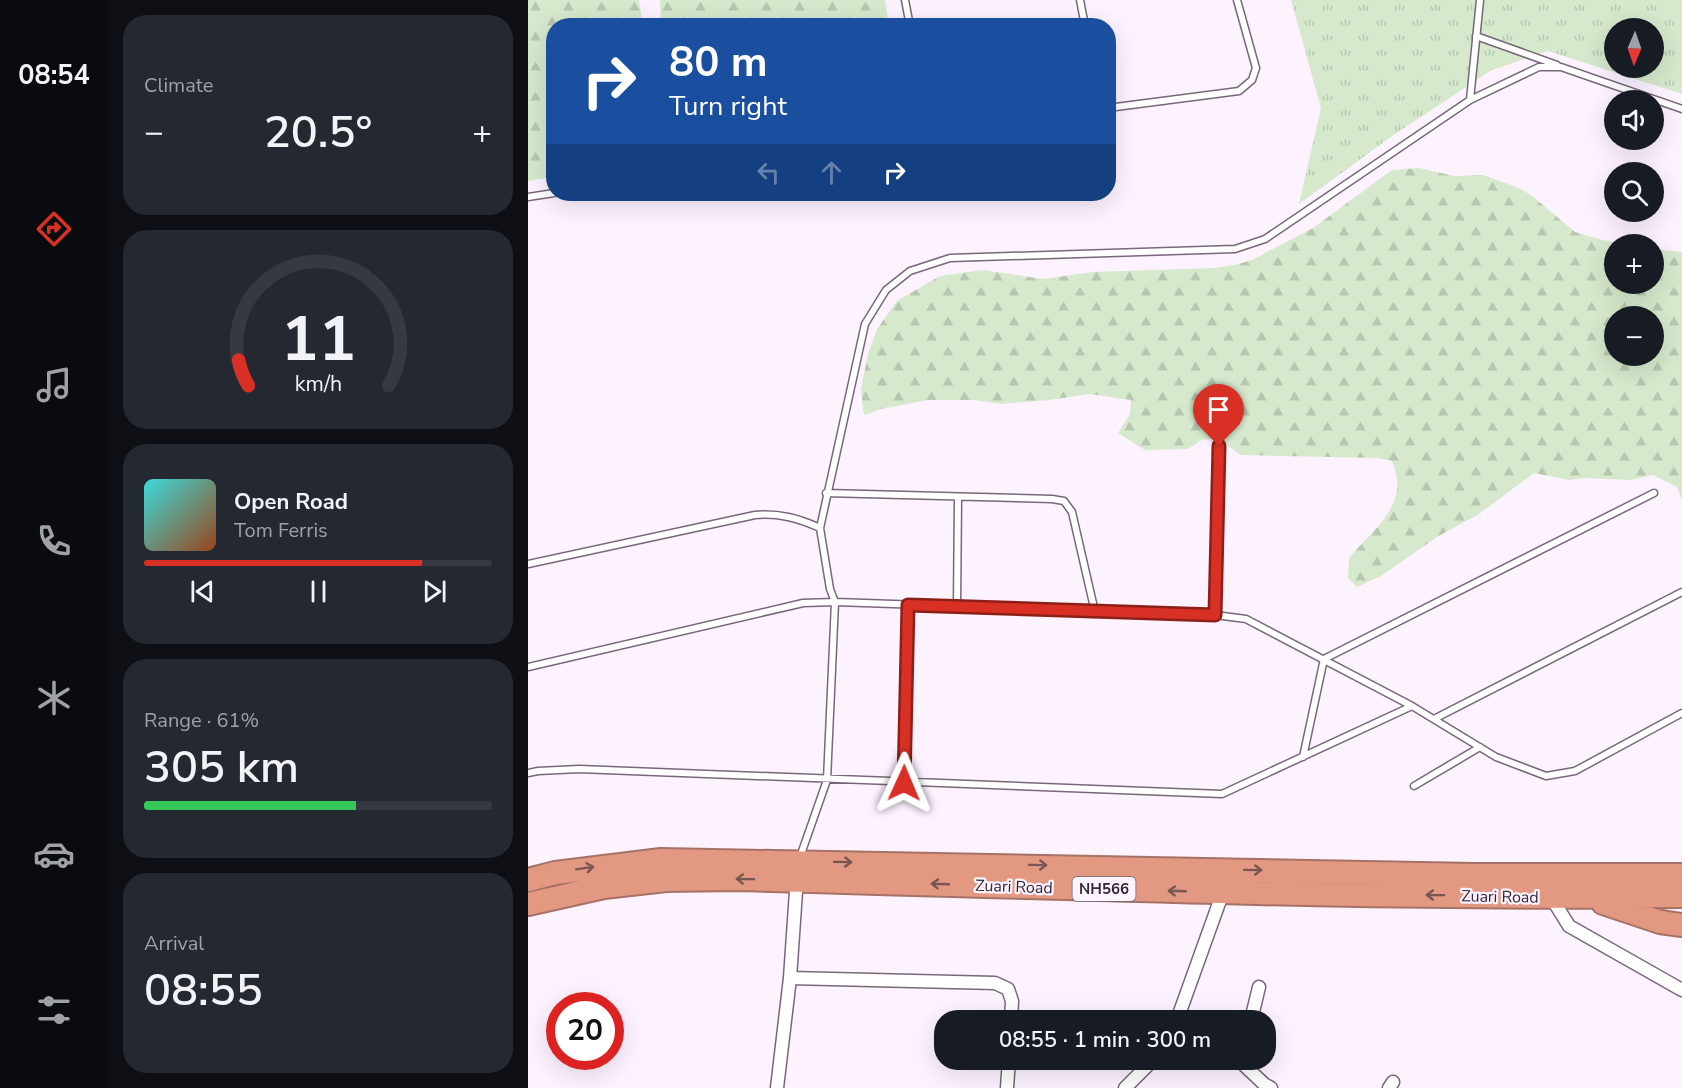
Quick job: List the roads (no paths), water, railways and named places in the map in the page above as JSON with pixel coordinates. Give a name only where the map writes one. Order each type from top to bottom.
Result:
[{"type":"highway","name":"Zuari Road","points":[[528,880],[555,873],[662,860],[798,871],[1223,892],[1551,897],[1588,886],[1682,875]]},
{"type":"highway","points":[[1682,862],[1613,864],[1602,867],[1588,886],[1660,922],[1682,925]]},
{"type":"highway","name":"Zuari Road","points":[[528,904],[604,887],[666,880],[798,871],[1588,886],[1682,896]]},
{"type":"street","points":[[777,1088],[790,978],[798,871]]},
{"type":"street","points":[[1181,1010],[1223,892]]},
{"type":"street","points":[[1551,897],[1569,926],[1682,990]]},
{"type":"street","points":[[790,978],[995,983],[1008,989],[1012,1001],[1012,1010]]},
{"type":"street","points":[[1253,1010],[1259,987]]},
{"type":"street","points":[[1007,1088],[1008,1070]]},
{"type":"street","points":[[1125,1088],[1143,1070]]},
{"type":"street","points":[[1250,1070],[1271,1088]]},
{"type":"lane","points":[[905,0],[908,18]]},
{"type":"lane","points":[[1080,0],[1083,18]]},
{"type":"lane","points":[[1116,107],[1239,91],[1252,80],[1256,68],[1237,0]]},
{"type":"lane","points":[[1470,100],[1480,0]]},
{"type":"lane","points":[[1476,36],[1682,109]]},
{"type":"lane","points":[[798,871],[826,780],[835,602],[830,589],[820,528],[865,324],[886,290],[910,271],[950,258],[1235,249],[1265,239],[1470,100],[1539,67],[1561,66]]},
{"type":"lane","points":[[528,197],[546,194]]},
{"type":"lane","points":[[1215,615],[1219,446]]},
{"type":"lane","points":[[826,493],[1052,498],[1064,501],[1072,512],[1095,612]]},
{"type":"lane","points":[[1324,659],[1654,493]]},
{"type":"lane","points":[[957,607],[958,497]]},
{"type":"lane","points":[[528,564],[755,515],[775,514],[801,519],[820,528]]},
{"type":"lane","points":[[1434,719],[1682,592]]},
{"type":"lane","points":[[528,667],[803,603],[835,602],[1215,615],[1246,619],[1412,706],[1496,757],[1546,776],[1575,771],[1682,713]]},
{"type":"lane","points":[[904,783],[908,605]]},
{"type":"lane","points":[[1303,757],[1324,659]]},
{"type":"lane","points":[[528,773],[579,770],[1222,794],[1412,706]]},
{"type":"lane","points":[[1414,786],[1480,747]]}]
